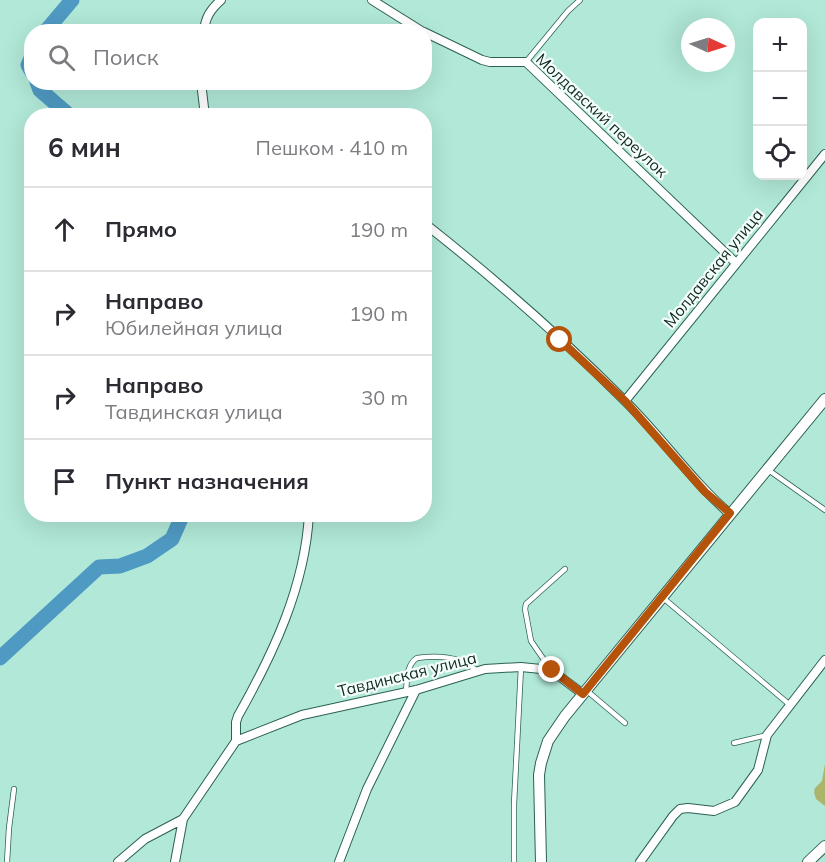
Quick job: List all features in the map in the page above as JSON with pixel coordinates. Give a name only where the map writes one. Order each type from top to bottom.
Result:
[{"type":"street","points":[[206,24],[207,16],[221,0]]},
{"type":"street","name":"Молдавский переулок","points":[[372,0],[411,24]]},
{"type":"street","name":"Молдавский переулок","points":[[432,36],[482,60],[526,62],[736,263]]},
{"type":"street","points":[[202,90],[204,108]]},
{"type":"street","name":"Молдавская улица","points":[[625,401],[825,154]]},
{"type":"street","points":[[432,230],[486,274],[625,401],[705,492],[730,513]]},
{"type":"street","points":[[541,862],[539,789],[541,763],[548,741],[584,692],[825,399]]},
{"type":"street","points":[[175,862],[183,819],[237,741],[238,716],[280,634],[297,586],[308,522]]},
{"type":"street","points":[[640,862],[680,809],[714,811],[735,801],[760,765],[767,735],[825,660]]},
{"type":"street","name":"Тавдинская улица","points":[[237,741],[302,715],[411,691],[477,671],[521,667],[552,670]]},
{"type":"street","points":[[552,670],[584,692]]},
{"type":"street","points":[[339,862],[366,789],[411,691]]},
{"type":"street","points":[[118,862],[145,839],[183,819]]},
{"type":"street","points":[[808,862],[825,846]]},
{"type":"lane","points":[[526,62],[580,0]]},
{"type":"lane","points":[[767,469],[825,510]]},
{"type":"lane","points":[[552,670],[531,641],[525,609],[526,604],[565,569]]},
{"type":"lane","points":[[662,597],[790,705]]},
{"type":"lane","points":[[411,691],[410,665],[417,658],[446,657],[466,662],[477,671]]},
{"type":"lane","points":[[514,862],[514,804],[521,667]]},
{"type":"lane","points":[[584,692],[625,723]]},
{"type":"lane","points":[[734,743],[767,735]]},
{"type":"lane","points":[[7,862],[14,789]]},
{"type":"green space","points":[[825,764],[825,806],[816,799],[814,792],[822,781]]},
{"type":"waterway","points":[[52,24],[72,0]]},
{"type":"waterway","points":[[40,90],[61,108]]},
{"type":"waterway","points":[[0,658],[99,567],[120,566],[147,556],[172,539],[179,522]]},
{"type":"route","points":[[552,670],[583,694],[730,513],[705,492],[625,401],[560,340]]}]
